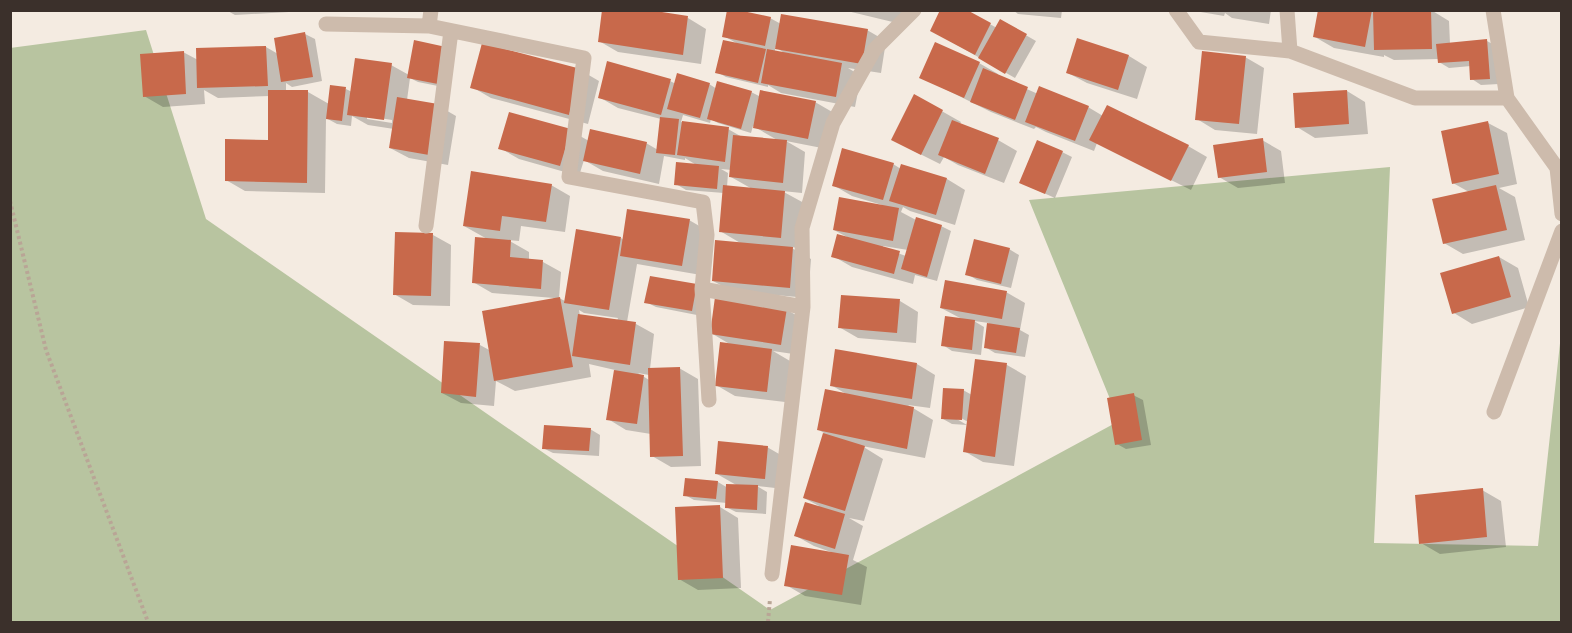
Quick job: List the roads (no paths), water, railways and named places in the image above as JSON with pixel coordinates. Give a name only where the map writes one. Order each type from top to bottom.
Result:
[{"type":"street","points":[[429,26],[430,10]]},
{"type":"street","points":[[772,574],[803,307],[802,228],[833,123],[874,50],[914,10]]},
{"type":"street","points":[[1176,10],[1199,42],[1290,51],[1415,98],[1507,98]]},
{"type":"street","points":[[1287,10],[1290,51]]},
{"type":"street","points":[[1493,10],[1507,98],[1557,168],[1562,214]]},
{"type":"street","points":[[326,24],[429,26],[584,58],[569,177],[703,202],[707,235],[702,290],[709,400]]},
{"type":"street","points":[[426,226],[451,31]]},
{"type":"street","points":[[1494,412],[1562,231]]},
{"type":"street","points":[[702,290],[803,307]]}]
